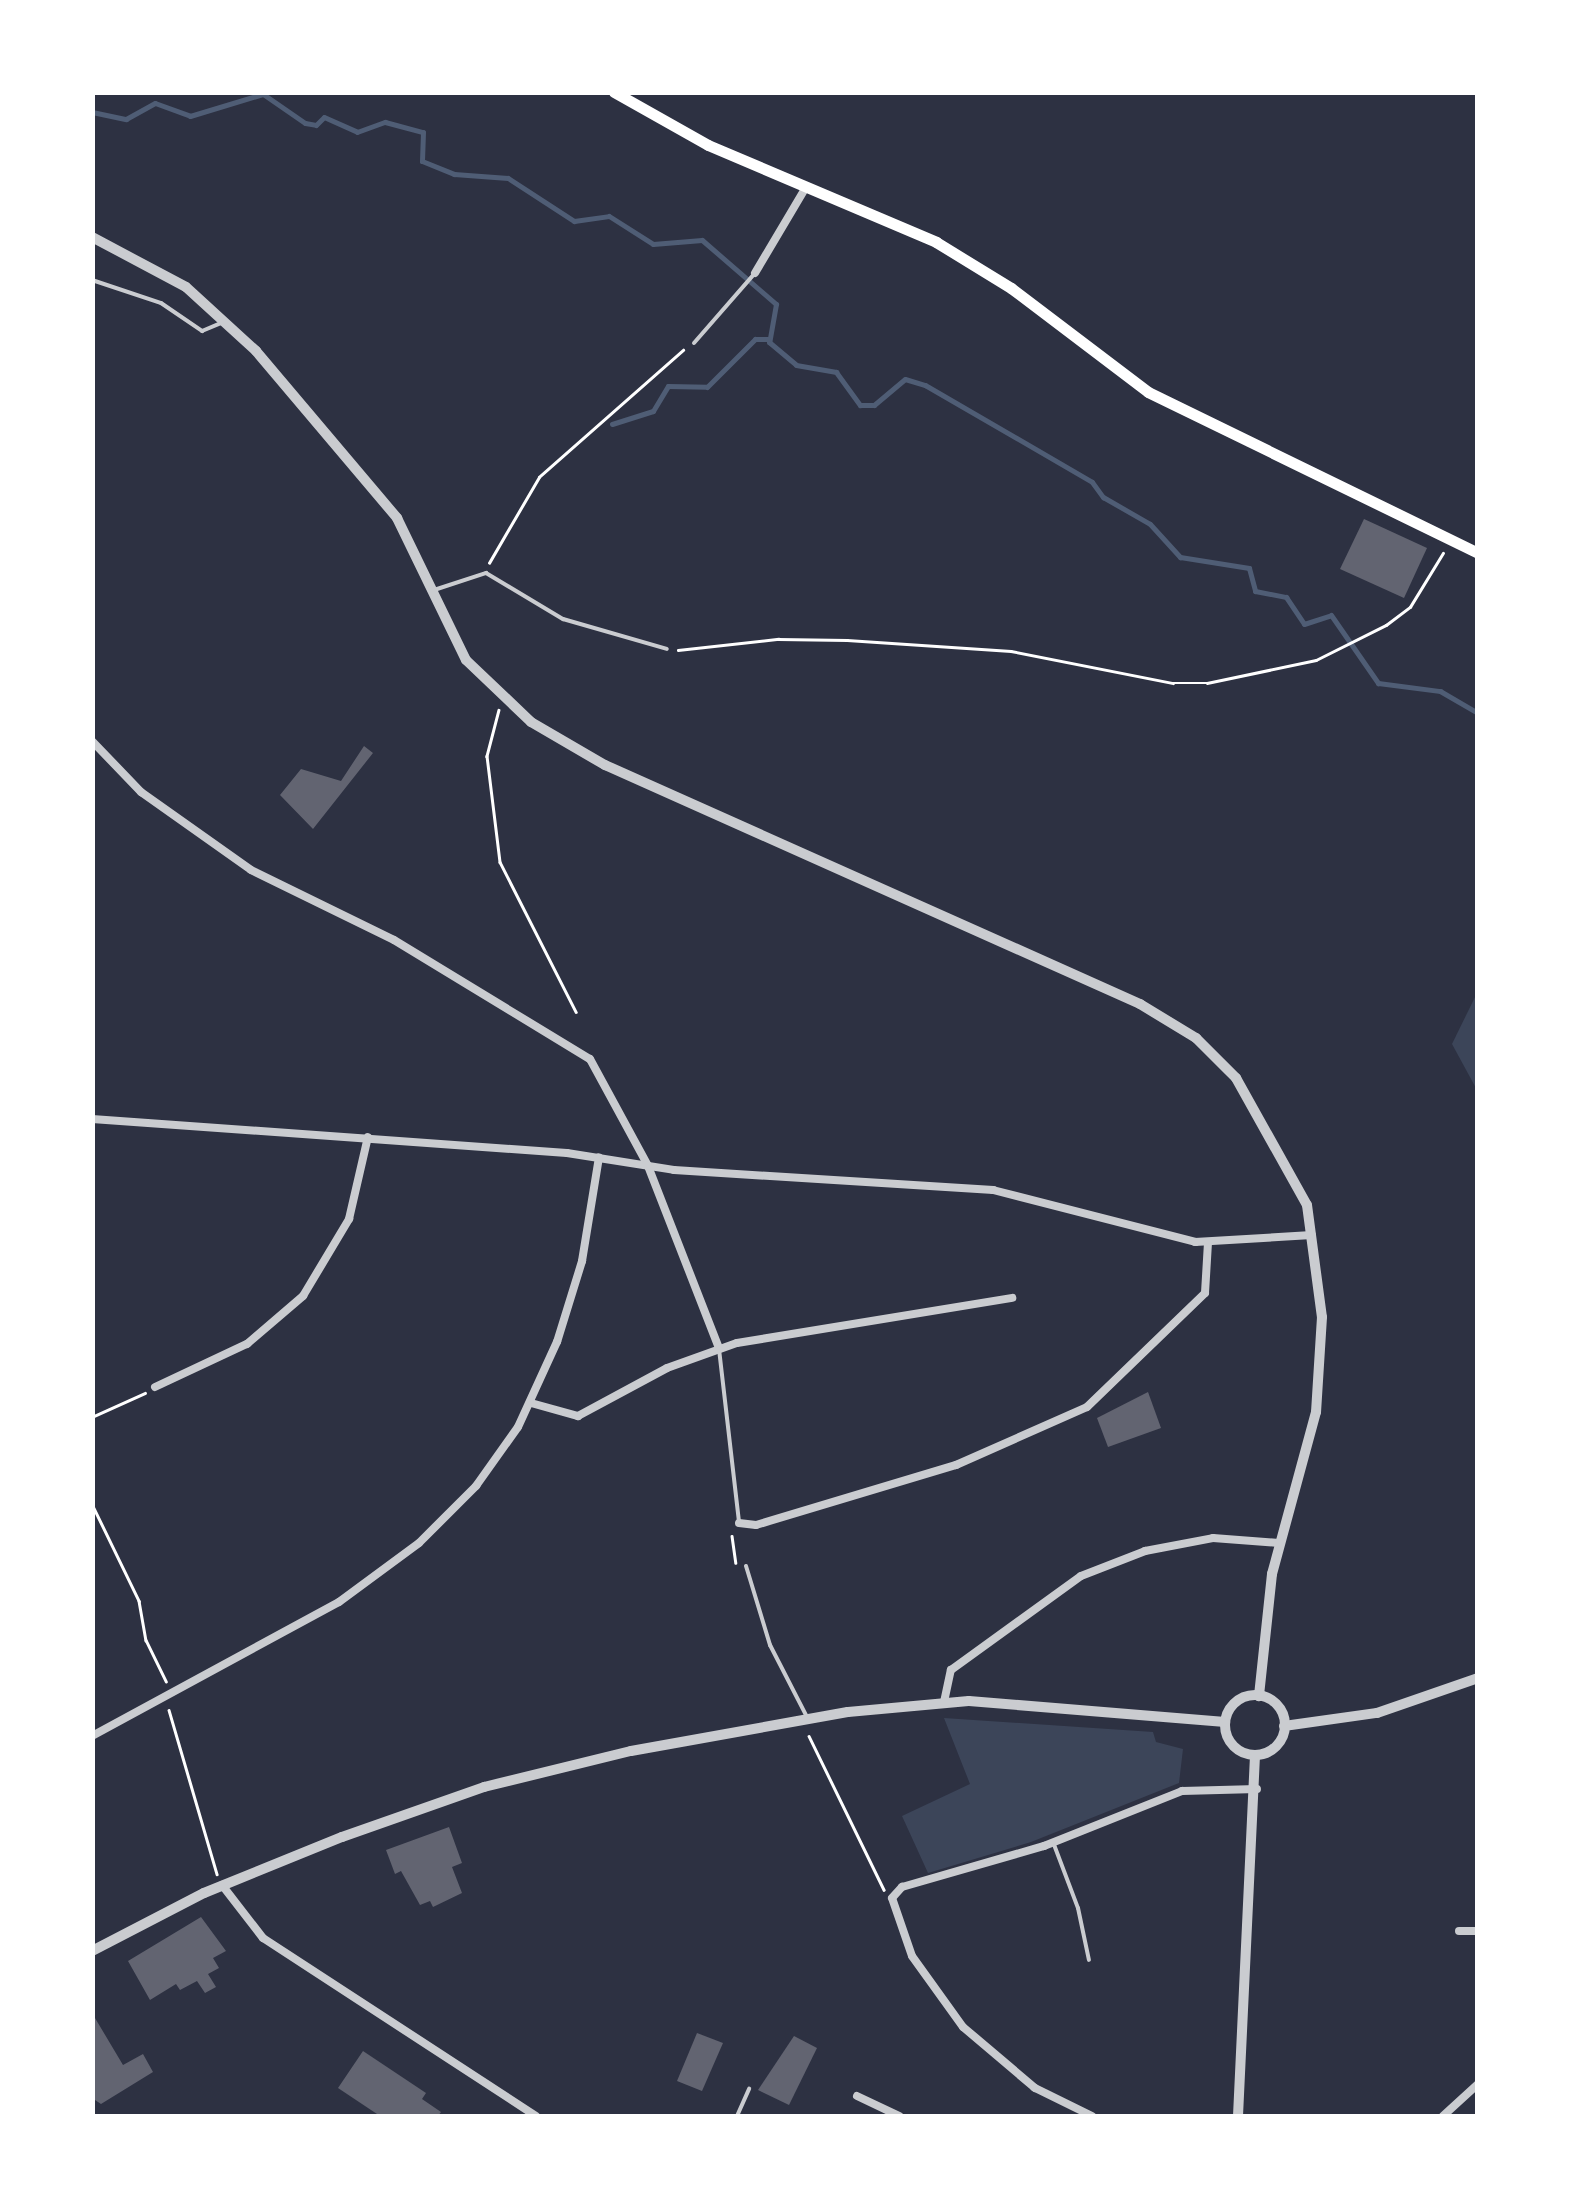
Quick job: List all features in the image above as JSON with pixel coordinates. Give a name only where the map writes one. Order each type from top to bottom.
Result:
[{"type":"main road","points":[[614,92],[688,136],[971,262],[1182,412],[1478,553]]},
{"type":"street","points":[[755,273],[806,187]]},
{"type":"street","points":[[92,238],[175,280],[224,319],[398,518],[466,660],[506,702],[606,765],[1172,1021],[1206,1046],[1246,1091],[1297,1181],[1316,1234],[1322,1316],[1316,1412],[1279,1544],[1260,1696]]},
{"type":"street","points":[[92,740],[142,792],[250,870],[394,940],[566,1040],[598,1071],[648,1166],[719,1348]]},
{"type":"street","points":[[92,1119],[368,1137],[600,1157],[648,1166],[1018,1193],[1208,1242],[1316,1234]]},
{"type":"street","points":[[155,1388],[247,1344],[303,1296],[349,1218],[368,1137]]},
{"type":"street","points":[[92,1736],[316,1616],[394,1563],[476,1486],[530,1403],[576,1286],[600,1157]]},
{"type":"street","points":[[739,1522],[762,1524],[956,1465],[1087,1407],[1205,1292],[1208,1242]]},
{"type":"street","points":[[530,1403],[558,1415],[584,1414],[652,1375],[719,1348],[1012,1298]]},
{"type":"street","points":[[944,1702],[950,1670],[1061,1587],[1130,1556],[1194,1542],[1237,1536],[1279,1544]]},
{"type":"street","points":[[1284,1726],[1376,1712],[1478,1678]]},
{"type":"street","points":[[1260,1696],[1278,1706],[1284,1726],[1277,1746],[1255,1755],[1235,1748],[1225,1722],[1240,1699],[1260,1696]]},
{"type":"street","points":[[92,1951],[222,1885],[496,1783],[808,1719],[944,1702],[1110,1708],[1225,1722]]},
{"type":"street","points":[[1238,2116],[1257,1788],[1255,1755]]},
{"type":"street","points":[[1092,2116],[1035,2088],[964,2027],[912,1956],[892,1898],[902,1887],[1053,1842],[1182,1791],[1257,1788]]},
{"type":"street","points":[[222,1885],[238,1912],[271,1944],[536,2116]]},
{"type":"street","points":[[1459,1931],[1478,1931]]},
{"type":"street","points":[[1443,2116],[1478,2084]]},
{"type":"street","points":[[856,2096],[899,2116]]},
{"type":"lane","points":[[694,343],[755,273]]},
{"type":"lane","points":[[92,280],[161,303],[202,331],[224,319]]},
{"type":"lane","points":[[434,590],[484,573],[563,619],[667,649]]},
{"type":"lane","points":[[719,1348],[739,1522]]},
{"type":"lane","points":[[746,1566],[770,1645],[808,1719]]},
{"type":"lane","points":[[1053,1842],[1078,1908],[1088,1960]]},
{"type":"lane","points":[[737,2116],[750,2089]]},
{"type":"path","points":[[484,573],[539,477],[694,343]]},
{"type":"path","points":[[667,649],[700,651],[784,639],[1011,651],[1189,684],[1291,666],[1360,638],[1406,611],[1450,540]]},
{"type":"path","points":[[506,702],[487,749],[500,862],[576,1012]]},
{"type":"path","points":[[92,1418],[155,1388]]},
{"type":"path","points":[[92,1504],[169,1696],[222,1885]]},
{"type":"path","points":[[739,1522],[732,1532],[734,1551],[738,1565],[746,1566]]},
{"type":"path","points":[[808,1719],[812,1749],[876,1878],[892,1898]]},
{"type":"shaded area","points":[[1477,993],[1477,1090],[1452,1044]]},
{"type":"shaded area","points":[[944,1718],[1153,1732],[1156,1742],[1183,1749],[1179,1783],[1031,1842],[928,1873],[902,1816],[970,1784]]},
{"type":"building","points":[[1364,519],[1427,548],[1404,598],[1340,569]]},
{"type":"building","points":[[364,746],[373,753],[313,829],[280,795],[301,769],[341,781]]},
{"type":"building","points":[[1148,1392],[1161,1428],[1108,1447],[1097,1418]]},
{"type":"building","points":[[449,1827],[462,1863],[452,1867],[462,1893],[433,1907],[430,1901],[420,1905],[401,1871],[395,1874],[386,1850]]},
{"type":"building","points":[[201,1917],[226,1951],[213,1958],[219,1968],[208,1974],[216,1987],[205,1993],[197,1981],[180,1990],[176,1984],[150,2000],[128,1961]]},
{"type":"building","points":[[95,2018],[123,2065],[143,2054],[153,2072],[101,2104],[92,2098]]},
{"type":"building","points":[[697,2033],[723,2043],[702,2091],[677,2081]]},
{"type":"building","points":[[794,2036],[817,2048],[789,2105],[758,2090]]},
{"type":"building","points":[[363,2051],[426,2093],[422,2099],[441,2112],[438,2116],[380,2116],[338,2088]]},
{"type":"waterway","points":[[92,112],[126,119],[155,103],[190,116],[263,94],[305,123],[316,125],[324,117],[357,132],[385,122],[423,132],[422,161],[454,174],[508,178],[574,221],[609,216],[653,244],[702,240],[776,304],[769,342],[796,365],[836,372],[860,405],[874,405],[905,379],[925,385],[1092,482],[1103,497],[1150,524],[1180,557],[1249,568],[1255,591],[1286,597],[1304,624],[1331,615],[1378,683],[1440,691],[1478,713]]},
{"type":"waterway","points":[[612,424],[653,411],[668,386],[707,387],[755,339],[768,339]]}]
